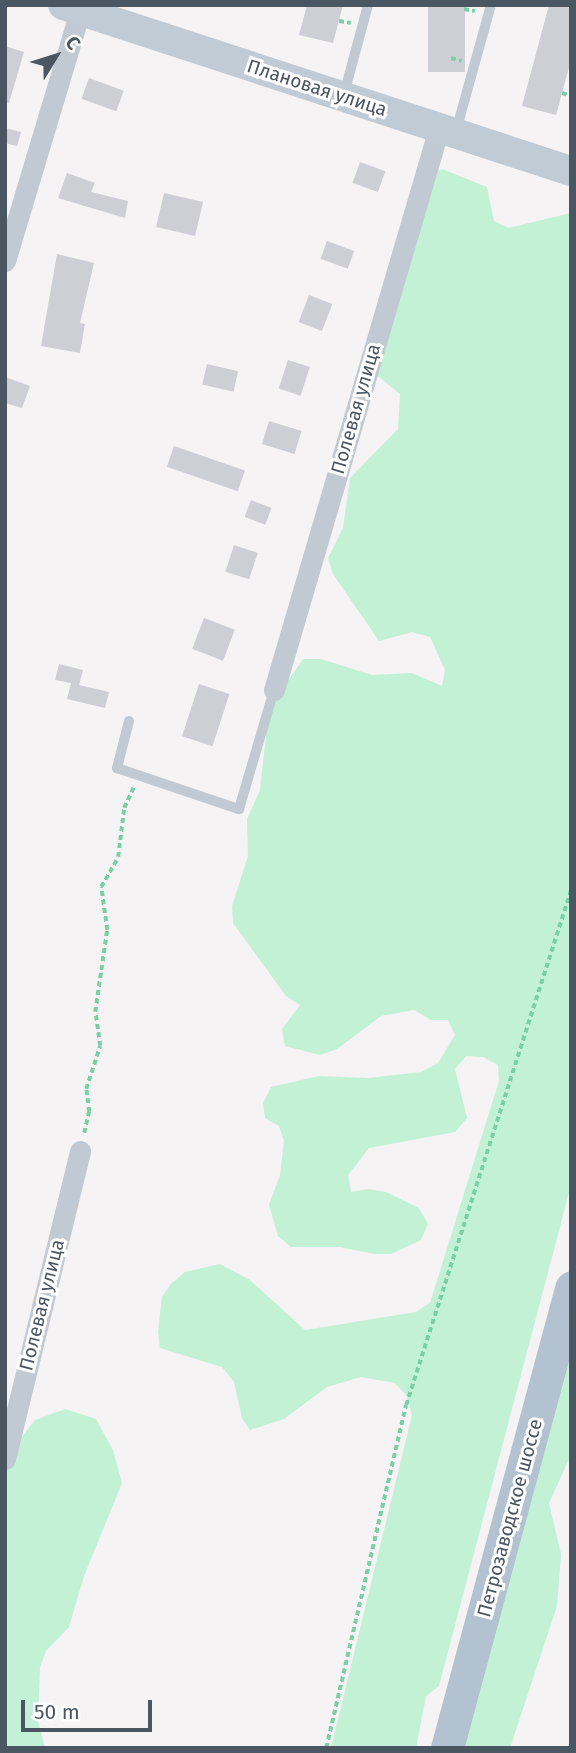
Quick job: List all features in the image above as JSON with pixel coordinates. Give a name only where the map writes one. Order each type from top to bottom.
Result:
[{"type":"main road","name":"Петрозаводское шоссе","points":[[447,1748],[571,1287]]},
{"type":"street","name":"Плановая улица","points":[[71,8],[447,130],[568,166]]},
{"type":"street","points":[[5,261],[71,8]]},
{"type":"street","name":"Полевая улица","points":[[274,690],[447,130]]},
{"type":"street","name":"Полевая улица","points":[[5,1459],[80,1151]]},
{"type":"lane","points":[[343,96],[368,5]]},
{"type":"lane","points":[[447,130],[491,5]]},
{"type":"lane","points":[[129,721],[117,768],[239,809],[274,690]]},
{"type":"path","points":[[562,93],[571,96]]},
{"type":"path","points":[[80,1151],[89,1112],[86,1088],[100,1046],[94,1012],[107,930],[102,887],[118,857],[124,808],[140,775]]},
{"type":"path","points":[[327,1748],[406,1405],[571,890]]},
{"type":"green space","points":[[442,169],[487,187],[494,221],[508,228],[571,213],[571,1185],[439,1686],[426,1696],[416,1748],[331,1748],[412,1415],[406,1395],[395,1383],[361,1377],[327,1387],[284,1419],[250,1430],[242,1418],[234,1382],[222,1367],[160,1348],[158,1332],[162,1297],[171,1284],[185,1272],[220,1264],[250,1280],[305,1330],[416,1312],[430,1303],[499,1081],[498,1065],[483,1057],[466,1056],[455,1069],[467,1118],[455,1132],[369,1148],[348,1175],[351,1192],[369,1189],[386,1192],[419,1208],[428,1224],[421,1240],[391,1254],[375,1254],[339,1247],[291,1247],[278,1236],[269,1205],[280,1175],[284,1141],[279,1126],[265,1118],[263,1103],[271,1087],[319,1076],[368,1078],[421,1072],[438,1063],[455,1035],[448,1020],[431,1020],[414,1010],[381,1016],[337,1049],[320,1055],[285,1046],[282,1029],[300,1005],[286,996],[233,923],[232,906],[248,856],[247,819],[260,790],[269,708],[303,659],[321,659],[372,675],[412,673],[442,686],[445,670],[430,637],[412,632],[379,641],[333,574],[328,558],[343,528],[350,478],[398,429],[400,394],[373,372],[427,176]]},
{"type":"green space","points":[[571,1349],[571,1455],[549,1503],[561,1554],[557,1606],[510,1748],[464,1748]]},
{"type":"green space","points":[[65,1409],[96,1419],[113,1450],[122,1483],[84,1576],[69,1627],[46,1651],[40,1667],[38,1721],[45,1748],[5,1748],[5,1480],[12,1449],[35,1420]]},
{"type":"building","points":[[307,5],[343,5],[333,43],[299,35]]},
{"type":"building","points":[[428,5],[465,5],[465,72],[428,72]]},
{"type":"building","points":[[549,5],[571,5],[571,60],[556,115],[522,106]]},
{"type":"building","points":[[5,46],[24,52],[9,103],[5,102]]},
{"type":"building","points":[[89,78],[124,91],[116,111],[81,99]]},
{"type":"building","points":[[5,128],[21,132],[17,146],[5,143]]},
{"type":"building","points":[[360,162],[385,171],[378,192],[352,183]]},
{"type":"building","points":[[67,173],[95,183],[91,192],[128,201],[125,218],[58,198]]},
{"type":"building","points":[[164,193],[203,202],[195,236],[156,227]]},
{"type":"building","points":[[327,241],[354,251],[348,269],[321,259]]},
{"type":"building","points":[[57,254],[94,263],[80,323],[85,324],[80,353],[41,346]]},
{"type":"building","points":[[309,295],[332,304],[322,331],[299,322]]},
{"type":"building","points":[[288,360],[310,367],[301,396],[279,389]]},
{"type":"building","points":[[207,364],[238,371],[233,392],[202,384]]},
{"type":"building","points":[[5,377],[30,386],[22,408],[5,403]]},
{"type":"building","points":[[269,421],[302,431],[294,454],[262,444]]},
{"type":"building","points":[[174,446],[245,470],[238,491],[167,467]]},
{"type":"building","points":[[251,500],[272,508],[265,525],[245,517]]},
{"type":"building","points":[[234,545],[258,553],[249,579],[225,572]]},
{"type":"building","points":[[204,618],[235,630],[223,661],[192,649]]},
{"type":"building","points":[[59,664],[83,670],[79,685],[109,692],[105,708],[67,699],[71,683],[55,680]]},
{"type":"building","points":[[199,684],[229,694],[212,746],[182,736]]}]
